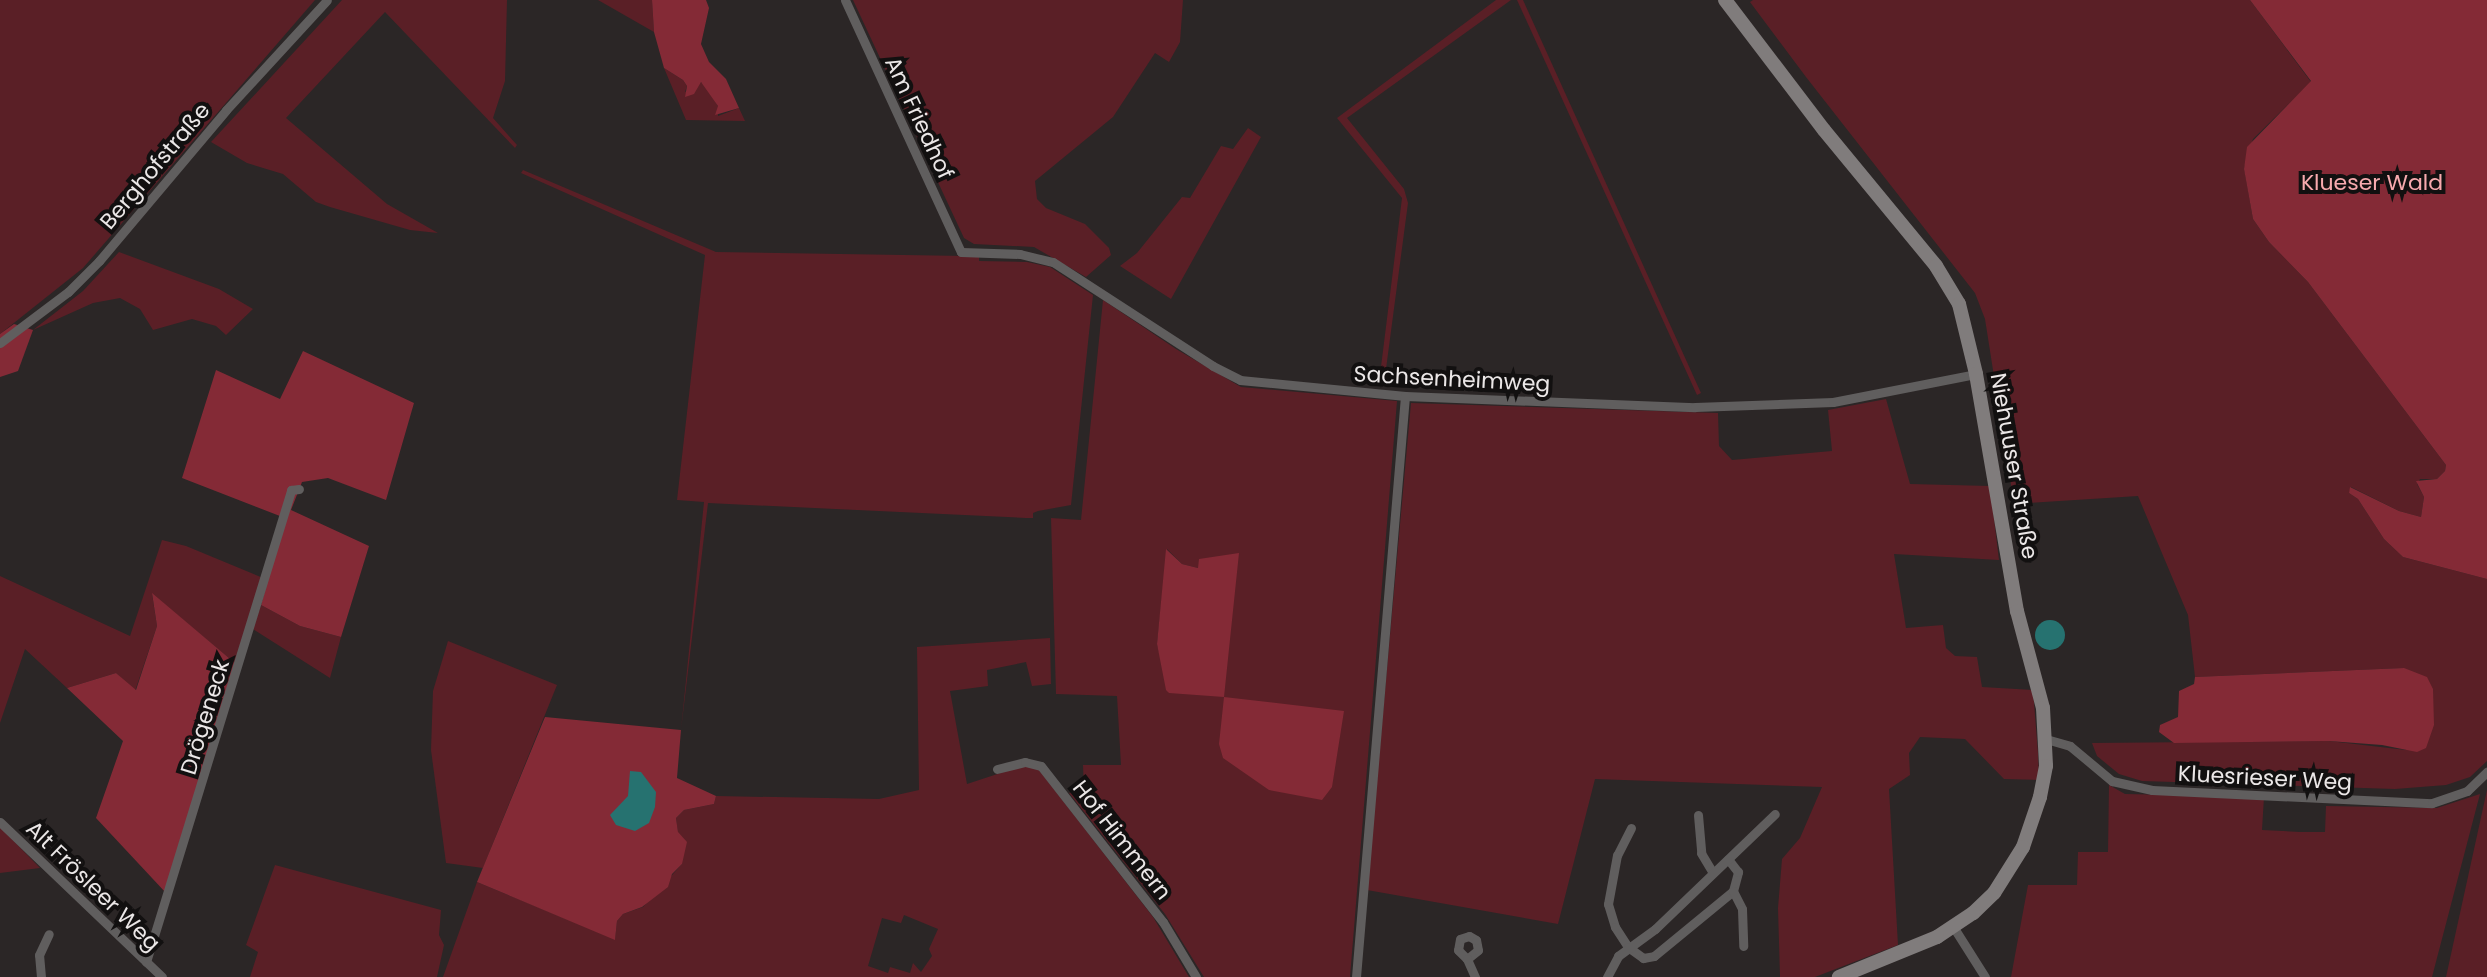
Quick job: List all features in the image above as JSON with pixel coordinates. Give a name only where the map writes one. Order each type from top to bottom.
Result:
[{"type":"street","name":"Berghofstraße","points":[[0,343],[68,292],[99,261],[226,110],[327,0]]},
{"type":"street","name":"Am Friedhof","points":[[845,0],[961,252]]},
{"type":"street","name":"Niehuuser Straße","points":[[1725,0],[1949,284],[1959,304],[1976,374],[2017,611],[2039,688],[2046,739],[2040,797],[2023,847],[1994,893],[1954,928],[1920,946],[1839,977]]},
{"type":"street","name":"Sachsenheimweg","points":[[961,252],[1020,254],[1053,262],[1240,380],[1405,396],[1695,407],[1813,404],[1976,374]]},
{"type":"street","points":[[1356,977],[1405,396]]},
{"type":"street","name":"Drögeneck","points":[[146,962],[291,490],[299,489]]},
{"type":"street","name":"Kluesrieser Weg","points":[[2046,739],[2070,746],[2112,781],[2152,790],[2432,803],[2467,791],[2487,772]]},
{"type":"street","name":"Hof Himmern","points":[[997,769],[1025,762],[1041,766],[1163,922],[1196,977]]},
{"type":"street","points":[[1607,977],[1611,966],[1628,947],[1655,929],[1775,814]]},
{"type":"street","points":[[1698,815],[1701,853],[1713,873]]},
{"type":"street","name":"Alt Frösleer Weg","points":[[0,822],[162,977]]},
{"type":"street","points":[[1631,828],[1617,855],[1607,892],[1610,916],[1628,947],[1643,958],[1654,956],[1733,891],[1738,872],[1728,859]]},
{"type":"street","points":[[1733,891],[1742,909],[1743,946]]},
{"type":"street","points":[[1954,928],[1985,977]]},
{"type":"street","points":[[41,977],[39,955],[49,934]]},
{"type":"street","points":[[1467,959],[1475,977]]},
{"type":"shaded area","points":[[0,0],[315,0],[83,268],[0,334]]},
{"type":"shaded area","points":[[342,0],[507,0],[505,81],[493,118],[517,145],[515,148],[385,12],[286,118],[387,204],[438,233],[410,230],[316,202],[283,174],[247,163],[211,142]]},
{"type":"shaded area","points":[[598,0],[652,0],[654,32]]},
{"type":"shaded area","points":[[853,0],[1183,0],[1180,42],[1169,62],[1155,53],[1113,117],[1035,181],[1037,199],[1046,208],[1085,224],[1109,248],[1111,255],[1086,277],[1034,247],[974,244],[964,238]]},
{"type":"shaded area","points":[[1496,0],[1511,0],[1347,118],[1404,189],[1408,203],[1384,384],[1379,383],[1402,198],[1337,118]]},
{"type":"shaded area","points":[[1517,0],[1523,0],[1701,393],[1697,395]]},
{"type":"shaded area","points":[[2250,0],[2311,82],[2253,139],[2244,168],[2253,219],[2269,242],[2308,282],[2446,465],[2445,471],[2437,479],[2420,479],[2417,484],[2424,497],[2421,517],[2399,511],[2351,487],[2349,493],[2358,499],[2384,539],[2403,557],[2487,579],[2487,761],[2470,777],[2446,785],[2395,789],[2142,781],[2119,774],[2097,756],[2092,743],[2329,741],[2406,750],[2404,668],[2195,677],[2188,615],[2138,496],[2014,504],[1985,319],[1975,293],[1806,77],[1750,2]]},
{"type":"shaded area","points":[[664,68],[683,80],[687,86],[685,92],[700,82],[706,85],[718,106],[718,116],[739,108],[745,121],[686,120]]},
{"type":"shaded area","points":[[1248,128],[1261,137],[1171,299],[1120,266],[1137,253],[1182,197],[1190,198],[1221,146],[1233,149]]},
{"type":"shaded area","points":[[523,170],[716,252],[966,256],[979,257],[979,261],[1027,262],[1050,267],[1093,295],[1071,505],[1038,511],[1033,513],[1033,518],[1026,518],[708,503],[681,730],[704,502],[677,500],[705,255],[521,173]]},
{"type":"shaded area","points":[[119,252],[219,289],[253,309],[226,335],[216,326],[192,319],[153,330],[140,309],[120,298],[93,303],[33,330],[83,291]]},
{"type":"shaded area","points":[[1103,300],[1176,349],[1241,387],[1397,401],[1350,977],[1204,977],[1165,914],[1069,793],[1084,790],[1083,765],[1121,765],[1117,696],[1056,694],[1051,518],[1081,520]],"holes":[[[1167,549],[1182,564],[1198,568],[1169,693],[1157,644]]]},
{"type":"shaded area","points":[[1886,399],[1910,484],[1990,486],[1999,560],[1894,554],[1906,628],[1943,625],[1946,648],[1955,656],[1977,657],[1982,687],[2033,690],[2039,780],[2004,779],[1965,739],[1920,737],[1909,753],[1910,775],[1889,789],[1898,945],[1815,977],[1780,977],[1778,908],[1782,859],[1800,838],[1822,787],[1595,779],[1558,924],[1367,890],[1411,403],[1718,413],[1719,446],[1732,460],[1832,451],[1828,410]]},
{"type":"shaded area","points":[[162,540],[186,546],[263,578],[236,664],[152,594],[157,626],[135,691],[116,673],[67,688],[25,649],[0,723],[0,576],[130,636]]},
{"type":"shaded area","points":[[261,605],[300,626],[341,637],[330,678],[253,629]]},
{"type":"shaded area","points":[[1050,638],[1051,684],[1032,686],[1026,662],[987,670],[988,686],[950,691],[967,784],[1025,765],[1039,770],[1153,917],[1189,977],[443,977],[477,882],[615,939],[617,921],[623,914],[643,907],[682,864],[676,818],[684,810],[714,804],[716,796],[879,799],[919,790],[917,647]],"holes":[[[904,915],[938,929],[929,949],[932,956],[921,972],[913,963],[910,973],[890,967],[888,973],[868,966],[882,918],[901,923]]]},
{"type":"shaded area","points":[[448,641],[557,685],[483,868],[446,863],[431,750],[433,691]]},
{"type":"shaded area","points":[[2109,785],[2125,794],[2264,797],[2262,830],[2300,832],[2325,832],[2326,806],[2437,808],[2480,794],[2432,977],[2011,977],[2028,885],[2077,885],[2078,852],[2108,852]]},
{"type":"shaded area","points":[[2487,790],[2487,977],[2446,977]]},
{"type":"shaded area","points":[[0,827],[40,868],[0,873]]},
{"type":"shaded area","points":[[275,865],[441,910],[439,935],[444,945],[437,977],[250,977],[258,952],[246,945]]},
{"type":"green space","points":[[652,0],[706,0],[709,8],[701,44],[709,62],[726,79],[739,108],[715,115],[718,106],[701,82],[694,94],[685,97],[687,86],[683,80],[664,68],[654,32]]},
{"type":"green space","name":"Klueser Wald","points":[[2250,0],[2487,0],[2487,579],[2403,557],[2384,539],[2358,499],[2349,493],[2350,487],[2399,511],[2421,517],[2424,497],[2416,481],[2437,479],[2445,471],[2446,465],[2308,282],[2269,242],[2253,219],[2244,169],[2247,147],[2311,81]]},
{"type":"green space","points":[[14,324],[33,330],[18,371],[0,377],[0,334]]},
{"type":"green space","points":[[303,351],[414,403],[386,500],[328,478],[302,482],[291,510],[369,546],[341,637],[300,626],[261,605],[285,518],[182,478],[216,370],[280,399]]},
{"type":"green space","points":[[1166,549],[1182,564],[1198,568],[1199,559],[1239,553],[1224,697],[1169,693],[1166,690],[1157,644]]},
{"type":"green space","points":[[152,593],[236,664],[166,893],[96,818],[123,741],[67,688],[116,673],[136,690],[157,626]]},
{"type":"green space","points":[[2404,668],[2427,677],[2433,689],[2434,725],[2426,748],[2417,752],[2382,745],[2329,741],[2174,743],[2159,732],[2160,725],[2178,717],[2179,691],[2194,684],[2195,677]]},
{"type":"green space","points":[[1224,697],[1344,711],[1332,787],[1322,800],[1269,790],[1223,758],[1219,744]]},
{"type":"green space","points":[[545,717],[681,730],[677,778],[716,796],[714,804],[684,810],[676,818],[678,832],[687,842],[682,864],[672,874],[668,887],[642,907],[623,914],[617,921],[615,940],[477,882]]},
{"type":"water","points":[[2050,620],[2061,624],[2065,635],[2061,646],[2050,650],[2039,646],[2035,635],[2039,624]]},
{"type":"water","points":[[630,771],[641,772],[656,792],[649,823],[635,831],[616,825],[610,815],[628,796]]}]
